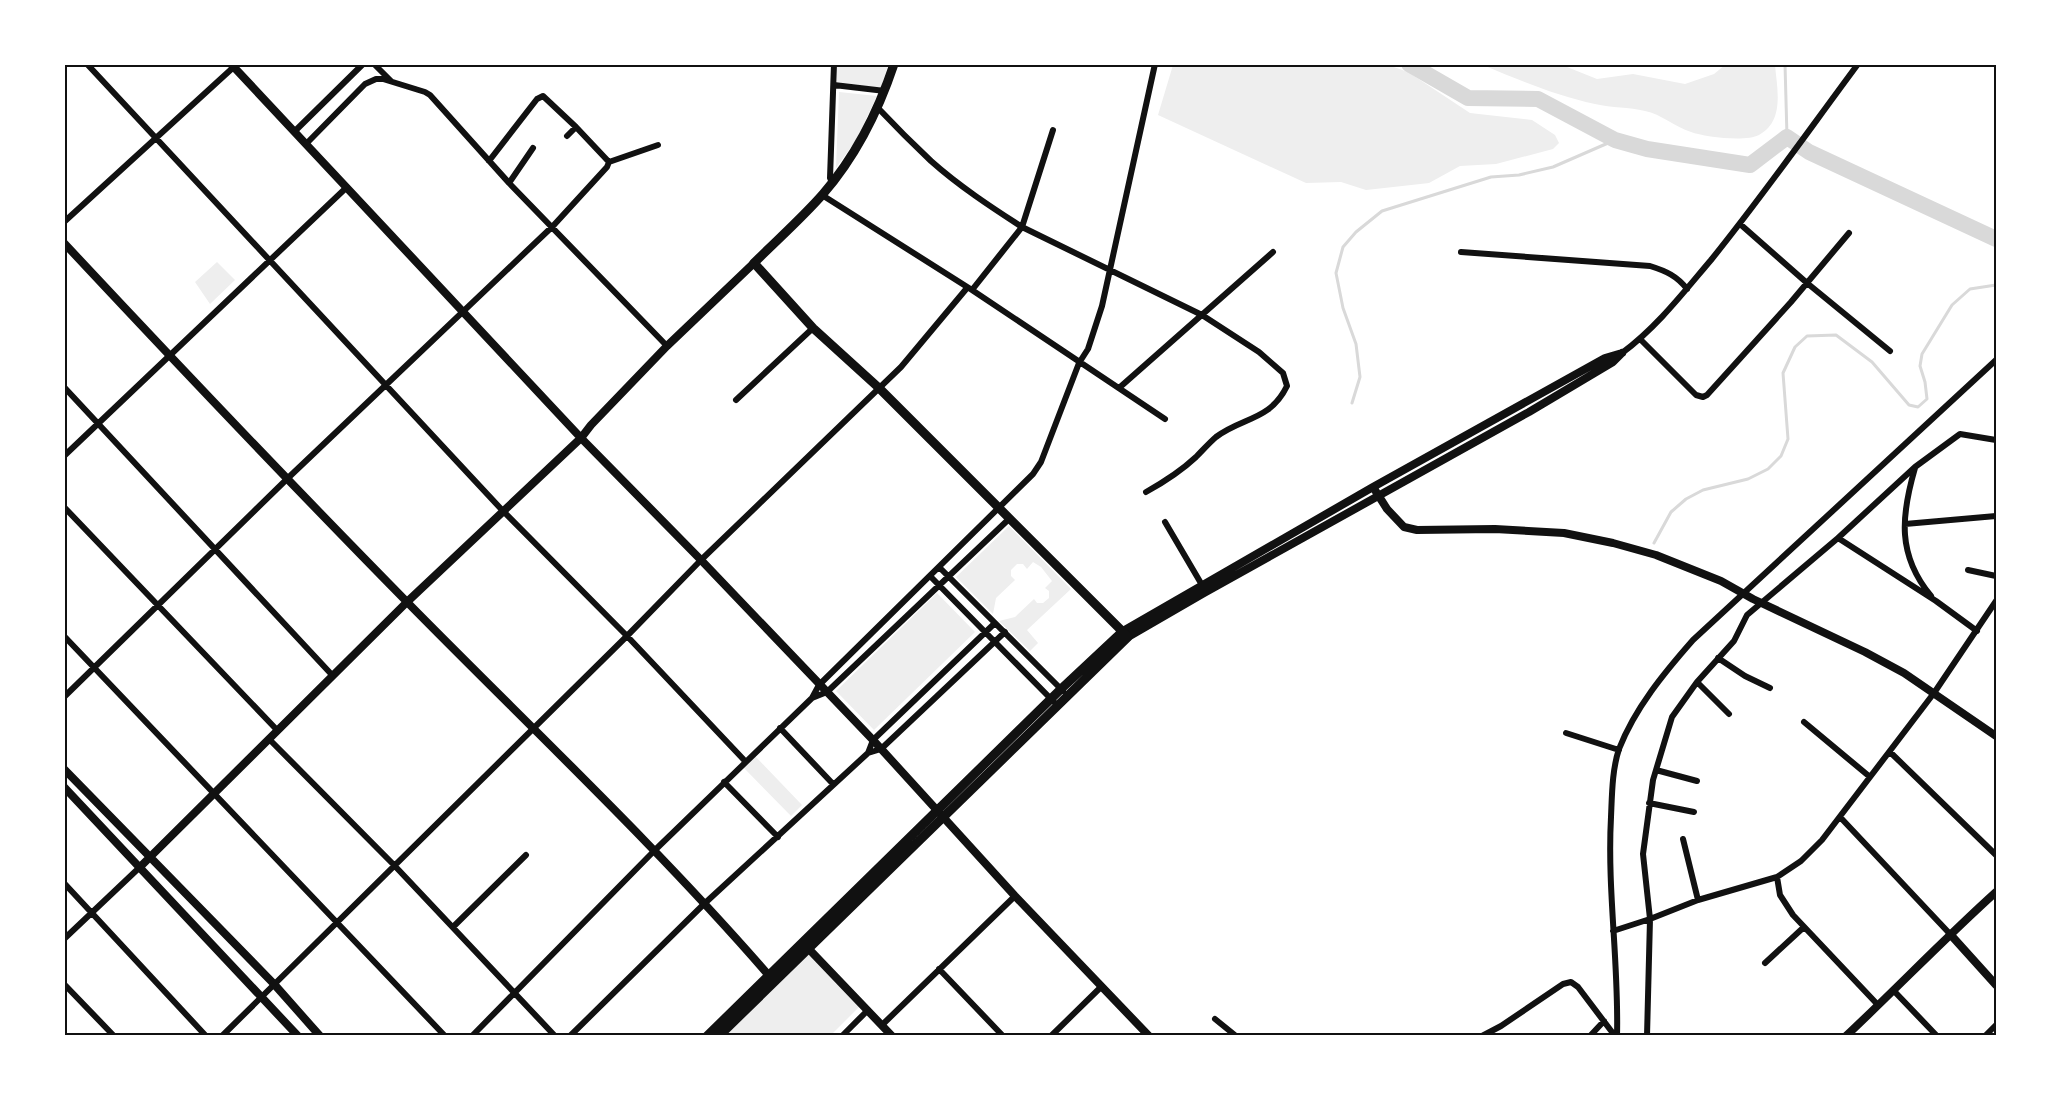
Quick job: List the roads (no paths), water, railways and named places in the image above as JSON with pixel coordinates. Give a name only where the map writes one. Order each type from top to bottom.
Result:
[{"type":"main road","points":[[140,867],[407,602],[581,438],[667,346],[822,195],[861,142],[878,108],[894,65]]},
{"type":"main road","points":[[234,66],[581,438],[873,740],[1016,896],[1149,1035]]},
{"type":"main road","points":[[64,243],[407,602],[654,851],[772,978]]},
{"type":"main road","points":[[719,1035],[805,945],[1126,634],[879,388],[813,327],[754,263]]},
{"type":"main road","points":[[64,769],[274,984],[320,1035]]},
{"type":"main road","points":[[64,787],[298,1035]]},
{"type":"main road","points":[[1846,1035],[1996,892]]},
{"type":"main road","points":[[805,945],[892,1035]]},
{"type":"main road","points":[[707,1035],[772,978]]},
{"type":"street","points":[[87,64],[503,511],[627,636],[745,761]]},
{"type":"street","points":[[295,132],[363,64]]},
{"type":"street","points":[[832,183],[830,178],[834,64]]},
{"type":"street","points":[[472,1035],[654,851],[812,698],[819,685],[1022,487],[1041,462],[1079,363],[1089,349],[1111,271],[1155,64]]},
{"type":"street","points":[[1183,601],[1202,585],[1446,459],[1613,362],[1662,318],[1688,289],[1740,224],[1858,64]]},
{"type":"street","points":[[64,222],[234,66]]},
{"type":"street","points":[[376,66],[392,82]]},
{"type":"street","points":[[306,144],[365,84],[376,79],[425,92],[509,183],[667,346]]},
{"type":"street","points":[[834,85],[885,91]]},
{"type":"street","points":[[489,161],[540,97],[546,98],[576,126],[609,162]]},
{"type":"street","points":[[878,108],[931,161],[970,193],[1022,227],[1202,315],[1242,340],[1279,369],[1286,378],[1287,386],[1284,392],[1267,411],[1222,433],[1179,471],[1146,492]]},
{"type":"street","points":[[567,136],[576,126]]},
{"type":"street","points":[[222,1035],[393,864],[627,636],[701,560],[909,358],[1022,227],[1053,130]]},
{"type":"street","points":[[609,162],[658,145]]},
{"type":"street","points":[[509,183],[533,148]]},
{"type":"street","points":[[64,696],[288,478],[553,226],[608,167],[609,162]]},
{"type":"street","points":[[64,456],[347,187]]},
{"type":"street","points":[[822,195],[970,289],[1165,419]]},
{"type":"street","points":[[1740,224],[1890,351]]},
{"type":"street","points":[[1640,339],[1690,390],[1702,397],[1714,389],[1849,233]]},
{"type":"street","points":[[1119,388],[1273,252]]},
{"type":"street","points":[[1461,252],[1650,266],[1664,270],[1678,278],[1688,289]]},
{"type":"street","points":[[736,400],[813,327]]},
{"type":"street","points":[[1126,634],[1269,552],[1373,487],[1605,358],[1622,352]]},
{"type":"street","points":[[1616,1035],[1617,1003],[1610,875],[1612,785],[1619,750],[1648,695],[1693,640],[1996,360]]},
{"type":"street","points":[[64,387],[333,676]]},
{"type":"street","points":[[1525,404],[1529,412]]},
{"type":"street","points":[[1495,420],[1500,429]]},
{"type":"street","points":[[1647,1035],[1650,920],[1642,854],[1656,770],[1672,717],[1697,682],[1734,641],[1747,615],[1916,467],[1960,434],[1996,440]]},
{"type":"street","points":[[1440,449],[1446,459]]},
{"type":"street","points":[[1916,467],[1906,501],[1907,553],[1909,562],[1936,601]]},
{"type":"street","points":[[1373,487],[1387,509],[1404,527],[1417,530],[1495,529],[1580,536],[1656,555],[1721,581],[1761,603],[1865,652],[1904,673],[1996,736]]},
{"type":"street","points":[[64,507],[278,730]]},
{"type":"street","points":[[1905,524],[1996,516]]},
{"type":"street","points":[[812,698],[827,692],[1010,518]]},
{"type":"street","points":[[1165,522],[1202,585]]},
{"type":"street","points":[[1838,537],[1936,601],[1977,632]]},
{"type":"street","points":[[939,567],[1065,692]]},
{"type":"street","points":[[1968,570],[1996,576]]},
{"type":"street","points":[[930,576],[1054,702]]},
{"type":"street","points":[[1613,931],[1650,920],[1698,900],[1777,877],[1801,861],[1840,817],[1890,752],[1977,632],[1996,601]]},
{"type":"street","points":[[868,753],[873,740],[995,623]]},
{"type":"street","points":[[570,1035],[704,904],[833,784],[868,753],[881,749],[1005,632]]},
{"type":"street","points":[[64,636],[445,1035]]},
{"type":"street","points":[[1718,658],[1745,676],[1770,688]]},
{"type":"street","points":[[1697,682],[1729,714]]},
{"type":"street","points":[[1804,722],[1870,777]]},
{"type":"street","points":[[780,728],[833,784]]},
{"type":"street","points":[[1566,733],[1619,750]]},
{"type":"street","points":[[269,739],[393,864],[555,1035]]},
{"type":"street","points":[[1890,752],[1996,855]]},
{"type":"street","points":[[1656,770],[1697,781]]},
{"type":"street","points":[[724,782],[778,837]]},
{"type":"street","points":[[1649,803],[1694,812]]},
{"type":"street","points":[[1840,817],[1996,985]]},
{"type":"street","points":[[1683,839],[1698,900]]},
{"type":"street","points":[[453,927],[526,855]]},
{"type":"street","points":[[64,939],[140,867]]},
{"type":"street","points":[[1777,877],[1780,895],[1804,927],[1878,1005]]},
{"type":"street","points":[[64,883],[206,1035]]},
{"type":"street","points":[[882,1025],[1016,896]]},
{"type":"street","points":[[1765,963],[1804,927]]},
{"type":"street","points":[[939,969],[1003,1035]]},
{"type":"street","points":[[1482,1035],[1501,1026],[1566,982],[1571,982],[1578,987],[1616,1035]]},
{"type":"street","points":[[64,984],[114,1035]]},
{"type":"street","points":[[1051,1035],[1102,986]]},
{"type":"street","points":[[1894,991],[1937,1035]]},
{"type":"street","points":[[842,1035],[868,1010]]},
{"type":"street","points":[[1215,1019],[1236,1035]]},
{"type":"street","points":[[1590,1035],[1604,1021]]},
{"type":"street","points":[[1985,1035],[1996,1025]]},
{"type":"waterway","points":[[1409,64],[1468,98],[1538,99],[1615,140],[1647,149],[1750,165],[1787,137],[1809,152],[1996,239]]},
{"type":"waterway","points":[[1785,64],[1787,137]]},
{"type":"waterway","points":[[1352,403],[1360,377],[1356,344],[1343,308],[1336,273],[1343,247],[1356,232],[1382,211],[1491,177],[1519,175],[1553,167],[1615,140]]},
{"type":"waterway","points":[[1654,543],[1671,512],[1686,499],[1703,490],[1748,479],[1768,469],[1781,456],[1788,439],[1783,373],[1795,347],[1807,336],[1836,335],[1872,362],[1909,405],[1918,407],[1927,399],[1920,366],[1922,354],[1952,305],[1970,289],[1996,285]]}]
